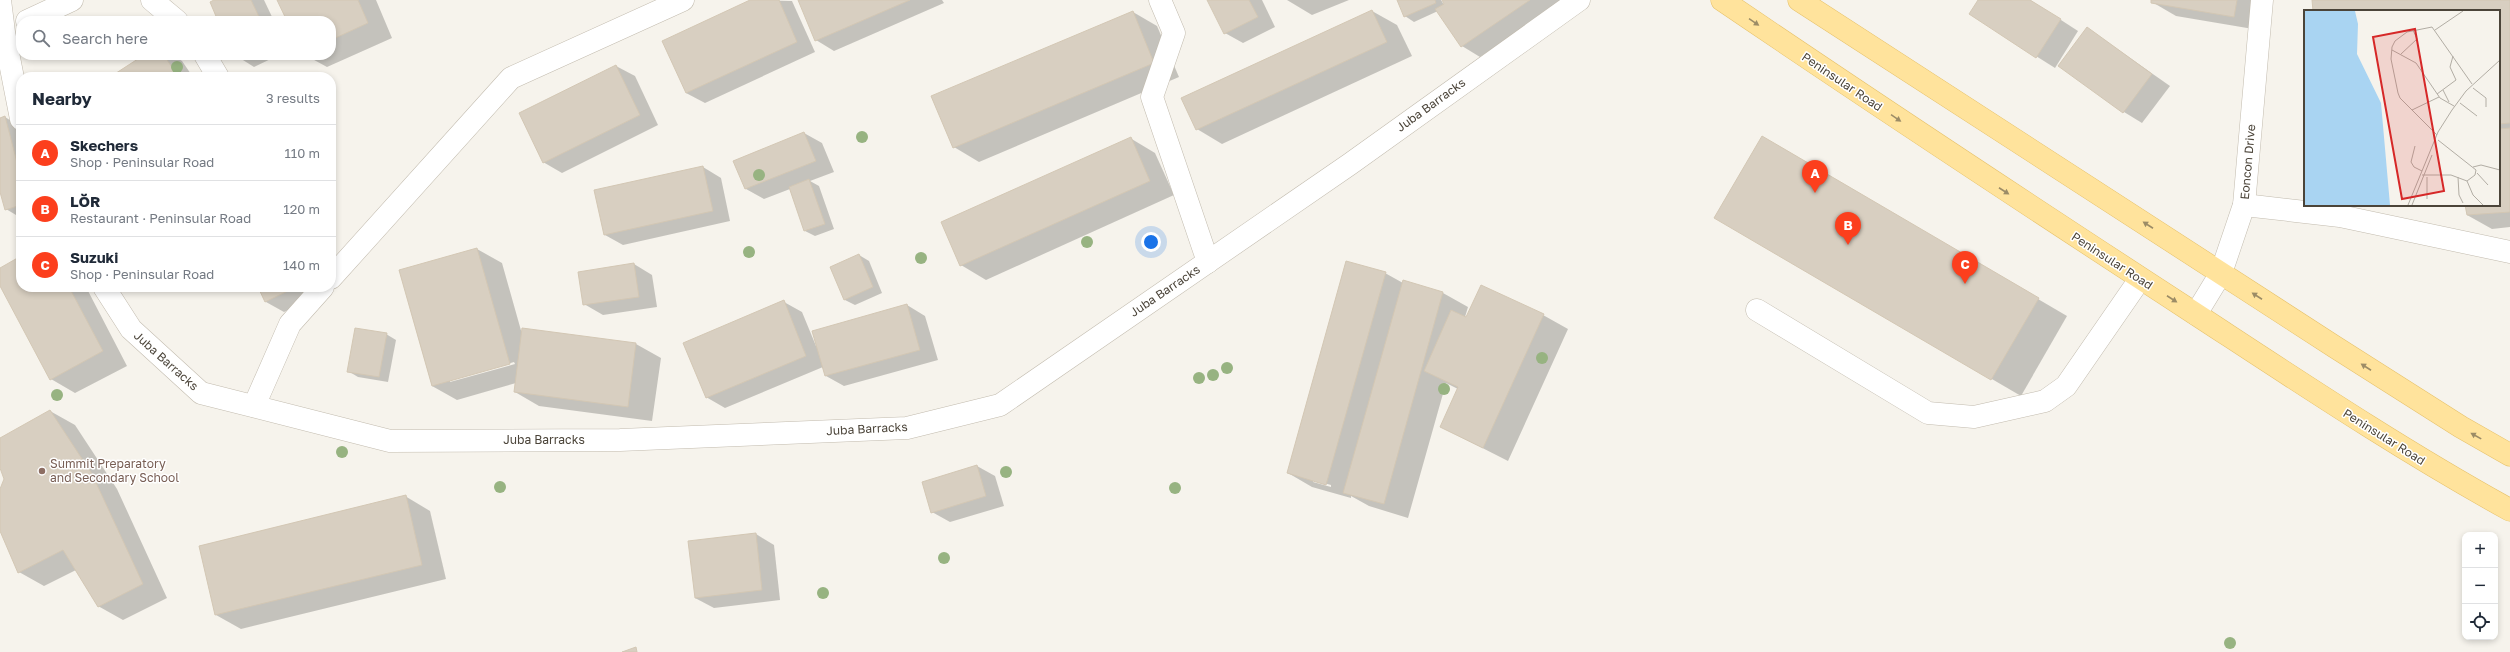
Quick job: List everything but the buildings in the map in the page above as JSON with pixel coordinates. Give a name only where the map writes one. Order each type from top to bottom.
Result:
[{"type":"main road","name":"Peninsular Road","points":[[1722,0],[1986,178],[2425,463],[2510,510]]},
{"type":"main road","points":[[1799,0],[2461,427],[2510,455]]},
{"type":"street","points":[[0,0],[12,28],[16,72]]},
{"type":"street","points":[[38,16],[72,0]]},
{"type":"street","points":[[152,0],[171,16]]},
{"type":"street","points":[[336,269],[511,78],[683,0]]},
{"type":"street","points":[[1160,0],[1174,33],[1152,97],[1208,262]]},
{"type":"street","name":"Juba Barracks","points":[[107,292],[131,329],[201,393],[390,441],[620,440],[907,428],[1000,404],[1350,164],[1579,0]]},
{"type":"street","name":"Eoncon Drive","points":[[2196,314],[2221,273],[2244,205],[2262,0]]},
{"type":"street","points":[[208,60],[215,72]]},
{"type":"street","points":[[2244,205],[2340,216],[2510,252]]},
{"type":"street","points":[[1757,310],[1928,413],[1974,417],[2046,401],[2066,386],[2140,278]]},
{"type":"street","points":[[254,406],[290,324],[317,292]]},
{"type":"place","name":"Skechers","points":[[1815,193]]},
{"type":"place","name":"LŎR","points":[[1848,245]]},
{"type":"place","name":"Suzuki","points":[[1965,284]]},
{"type":"place","name":"Summit Preparatory and Secondary School","points":[[42,471]]}]
